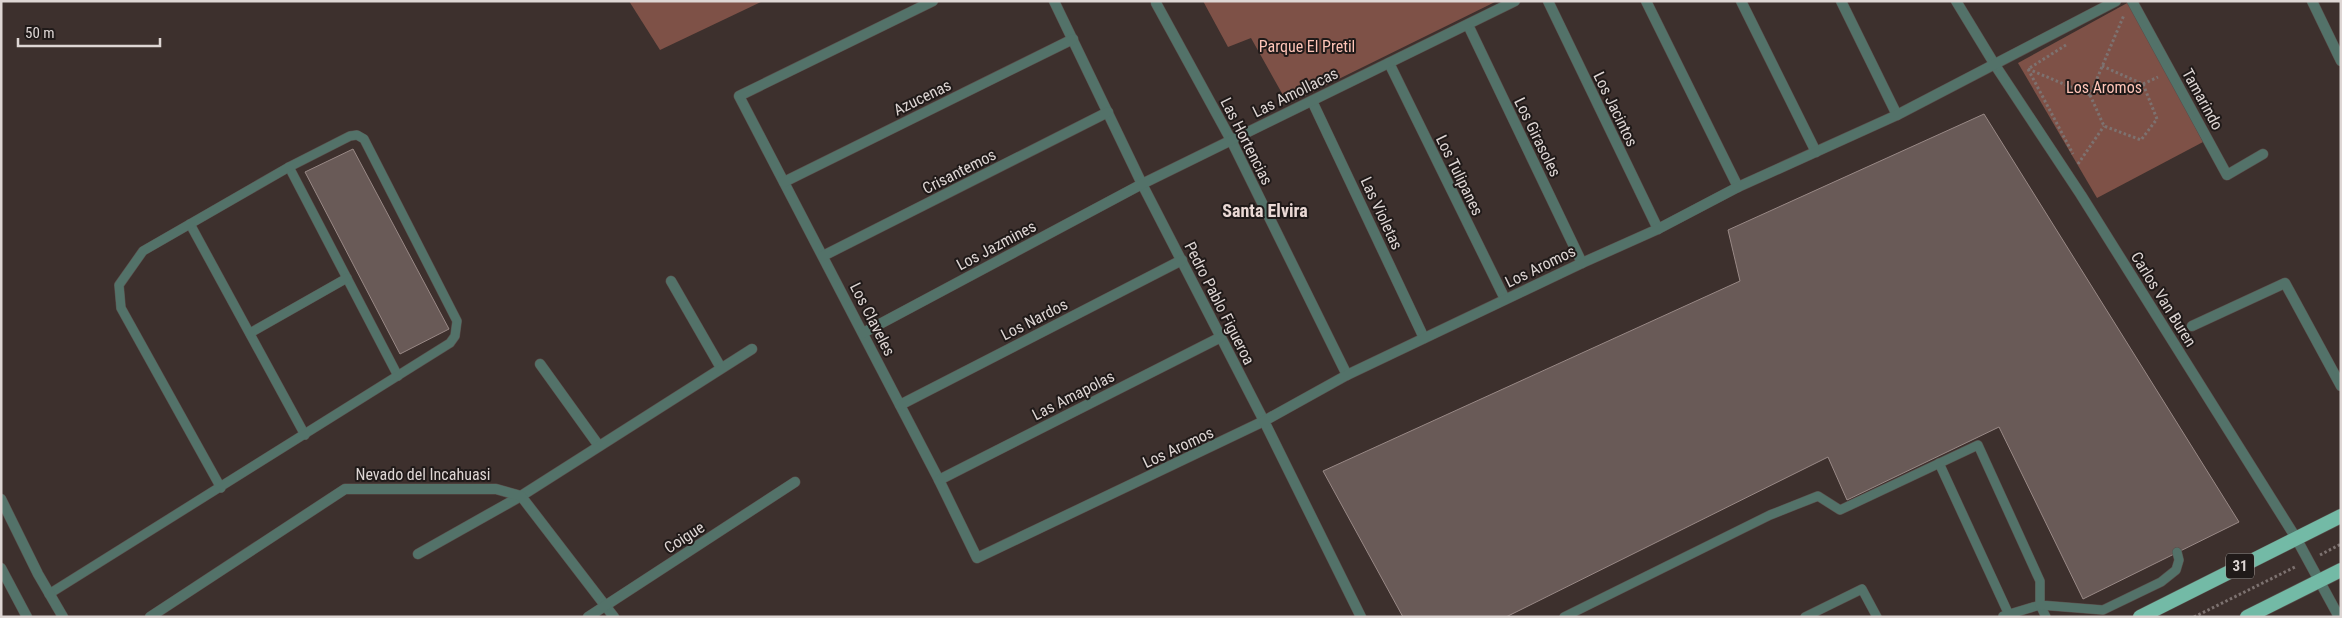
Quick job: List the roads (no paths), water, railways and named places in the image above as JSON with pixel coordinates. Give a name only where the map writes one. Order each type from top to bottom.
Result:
[{"type":"highway","name":"31","points":[[2140,617],[2341,516]]},
{"type":"highway","points":[[2247,617],[2341,570]]},
{"type":"street","name":"Los Claveles","points":[[933,1],[740,96],[939,480],[977,558]]},
{"type":"street","name":"Pedro Pablo Figueroa","points":[[1054,1],[1142,184],[1264,421],[1361,617]]},
{"type":"street","name":"Las Amollacas","points":[[1142,184],[1515,1]]},
{"type":"street","name":"Los Jacintos","points":[[1548,1],[1658,229]]},
{"type":"street","points":[[1646,1],[1738,187]]},
{"type":"street","points":[[1742,1],[1816,152]]},
{"type":"street","points":[[1841,1],[1897,115]]},
{"type":"street","name":"Carlos Van Buren","points":[[1956,1],[1995,65],[2081,194],[2296,538],[2338,617]]},
{"type":"street","name":"Los Aromos","points":[[977,558],[1264,421],[1348,375],[1424,338],[1658,229],[1738,187],[1897,115],[2116,1]]},
{"type":"street","name":"Tamarindo","points":[[2132,1],[2227,175],[2263,154]]},
{"type":"street","points":[[2312,1],[2341,61]]},
{"type":"street","name":"Las Hortencias","points":[[1156,2],[1231,140],[1348,375]]},
{"type":"street","name":"Los Girasoles","points":[[1468,24],[1582,263]]},
{"type":"street","name":"Azucenas","points":[[784,182],[1073,38]]},
{"type":"street","name":"Los Tulipanes","points":[[1389,63],[1505,300]]},
{"type":"street","name":"Las Violetas","points":[[1312,101],[1424,338]]},
{"type":"street","name":"Crisantemos","points":[[823,256],[1108,112]]},
{"type":"street","name":"Los Jazmines","points":[[863,333],[1142,184]]},
{"type":"street","name":"Los Nardos","points":[[900,405],[1182,260]]},
{"type":"street","points":[[671,281],[721,368]]},
{"type":"street","points":[[2192,326],[2285,283],[2341,386]]},
{"type":"street","name":"Las Amapolas","points":[[939,480],[1221,337]]},
{"type":"street","points":[[418,554],[521,496],[752,349]]},
{"type":"street","points":[[540,364],[599,446]]},
{"type":"street","name":"Coigue","points":[[588,617],[795,482]]},
{"type":"street","name":"Nevado del Incahuasi","points":[[150,617],[345,489],[496,489],[521,496]]},
{"type":"street","points":[[521,496],[614,617]]},
{"type":"street","points":[[1,499],[49,594],[63,617]]},
{"type":"street","points":[[1,568],[27,617]]},
{"type":"lane","points":[[49,594],[221,488],[450,343],[455,336],[457,321],[364,139],[357,135],[350,136],[289,167],[143,251],[119,285],[121,308],[221,488]]},
{"type":"lane","points":[[289,167],[398,376]]},
{"type":"lane","points":[[190,224],[305,435]]},
{"type":"lane","points":[[250,333],[347,278]]},
{"type":"lane","points":[[1564,617],[1770,515],[1818,496],[1840,510],[1978,445],[2040,581],[2040,605],[2046,617]]},
{"type":"lane","points":[[1940,463],[2007,616],[2040,605],[2103,610],[2161,582],[2176,570],[2179,560],[2178,552]]},
{"type":"lane","points":[[1805,617],[1862,589],[1877,617]]},
{"type":"district","name":"Santa Elvira","points":[[1265,211]]},
{"type":"park label","name":"Parque El Pretil","points":[[1307,46]]}]
